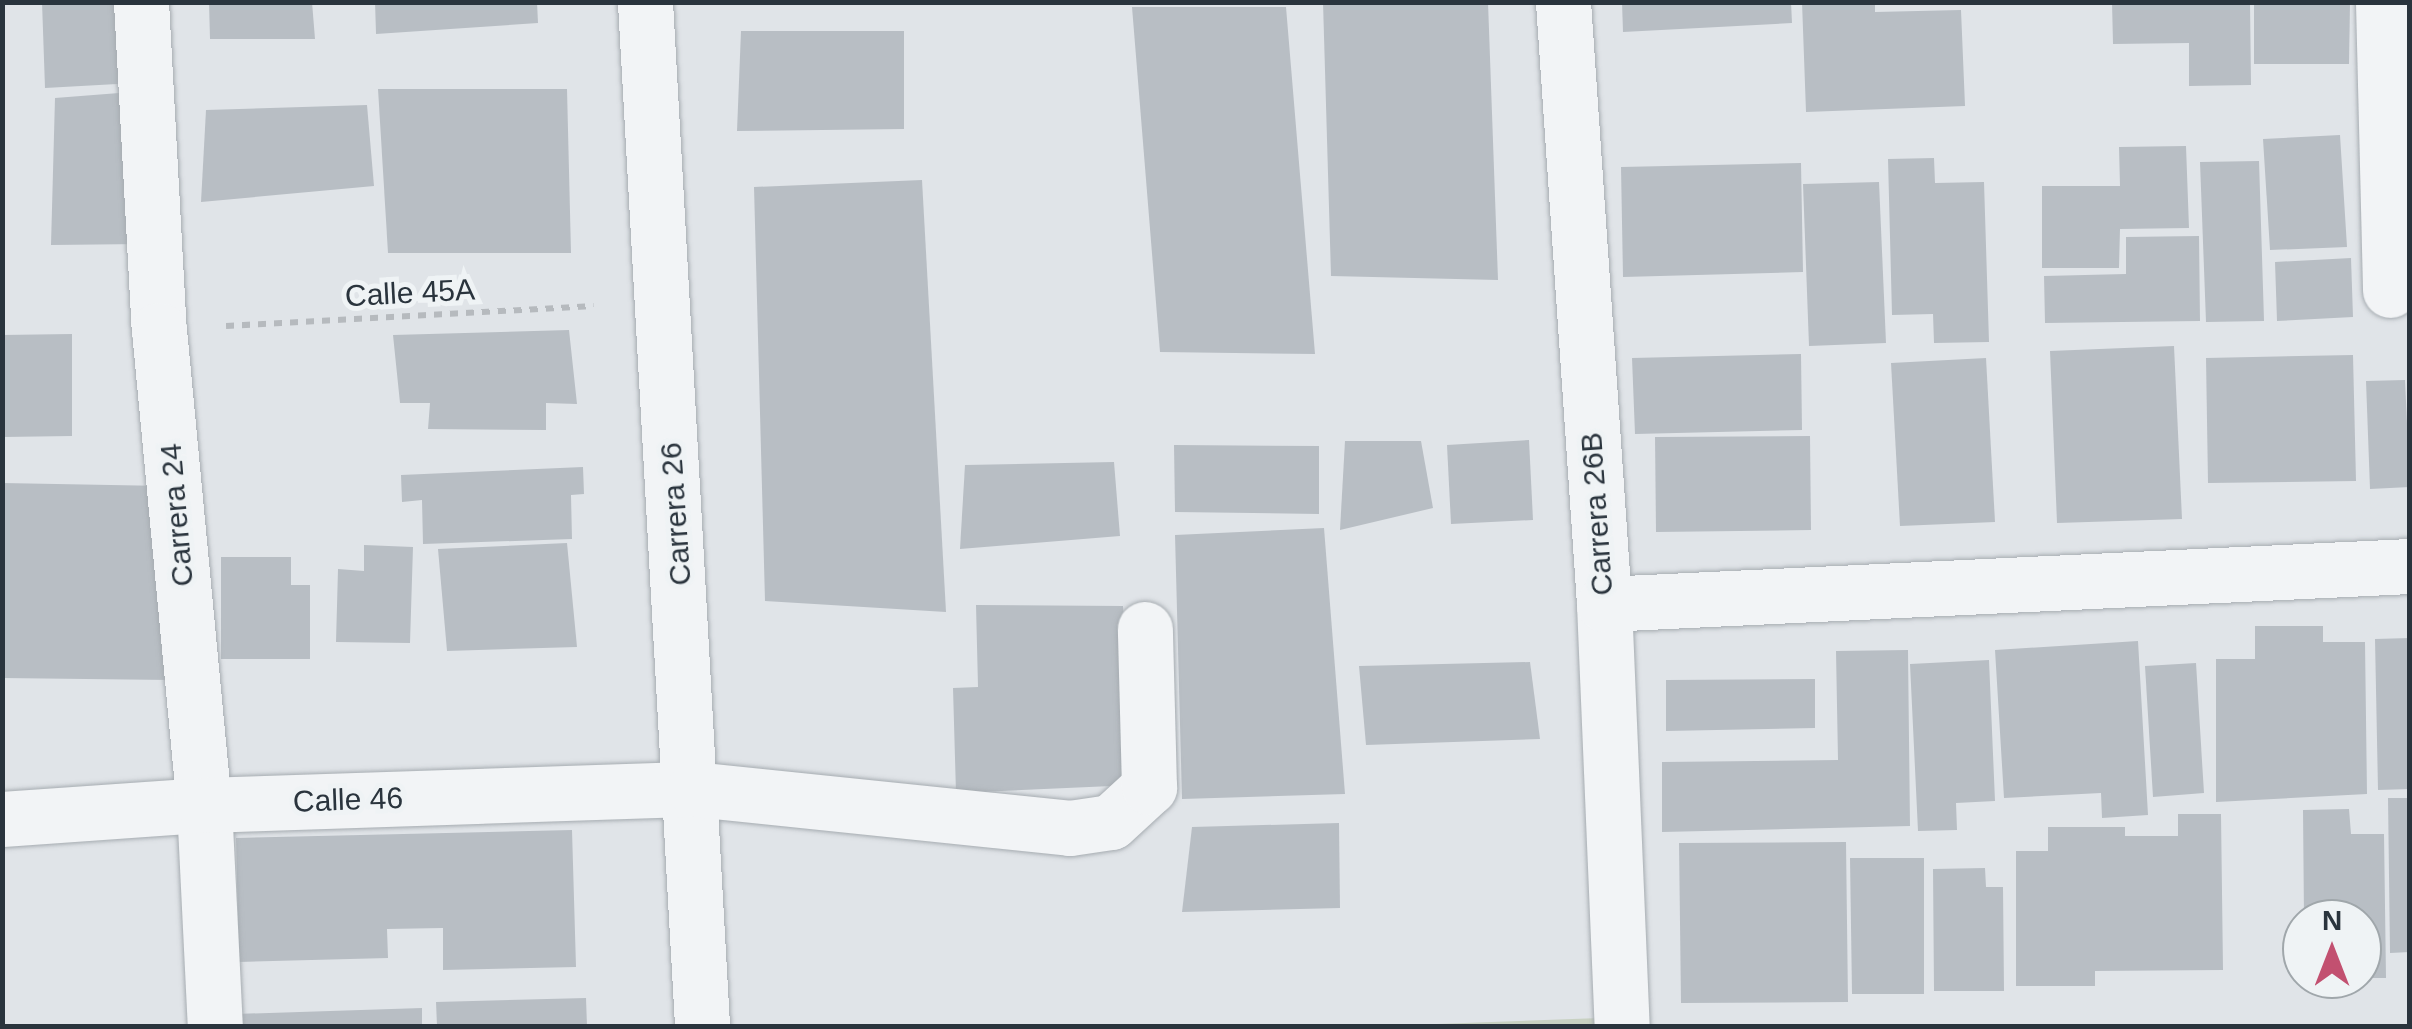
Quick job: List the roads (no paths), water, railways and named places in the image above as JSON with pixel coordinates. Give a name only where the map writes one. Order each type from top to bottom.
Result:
[{"type":"street","name":"Carrera 24","points":[[142,2],[160,330],[204,805],[215,1026]]},
{"type":"street","name":"Carrera 26","points":[[645,2],[694,789],[702,1026]]},
{"type":"street","name":"Carrera 26B","points":[[1562,2],[1604,604],[1622,1026]]},
{"type":"street","points":[[2383,2],[2390,290]]},
{"type":"street","points":[[1604,604],[2410,566]]},
{"type":"street","name":"Calle 46","points":[[2,819],[204,805],[694,789],[1070,828],[1111,822],[1149,788],[1145,629]]}]
